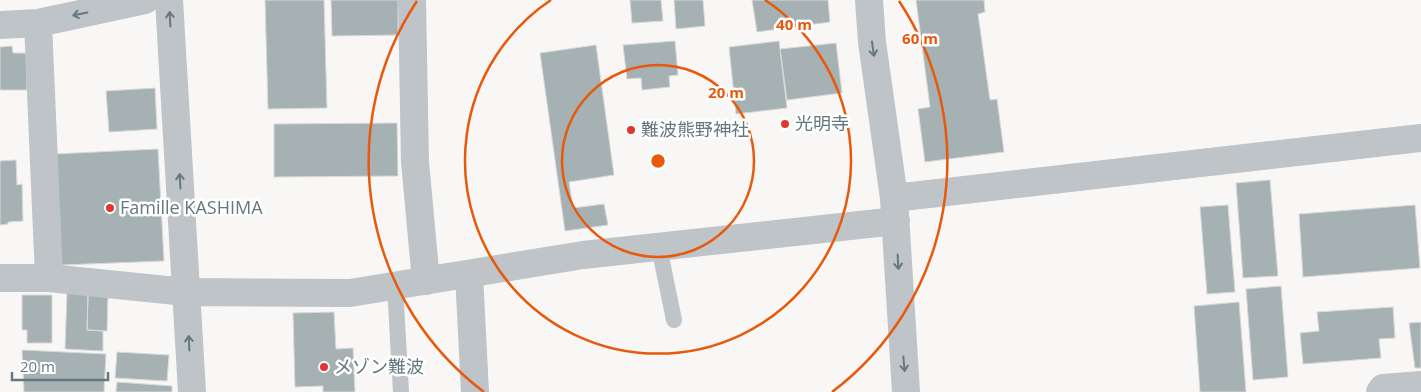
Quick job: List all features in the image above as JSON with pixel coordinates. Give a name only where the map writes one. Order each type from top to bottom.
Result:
[{"type":"street","points":[[0,25],[38,23],[145,0]]},
{"type":"street","points":[[169,0],[192,392]]},
{"type":"street","points":[[412,0],[415,162],[426,281]]},
{"type":"street","points":[[869,0],[872,42],[895,209],[906,392]]},
{"type":"street","points":[[38,23],[49,278]]},
{"type":"street","points":[[0,278],[49,278],[186,292],[350,294],[583,256],[659,247],[895,209],[1421,138]]},
{"type":"street","points":[[469,274],[476,392]]},
{"type":"street","points":[[1380,392],[1383,388],[1421,385]]},
{"type":"lane","points":[[659,247],[674,320]]},
{"type":"lane","points":[[395,286],[402,392]]},
{"type":"building","points":[[265,0],[324,0],[327,108],[268,109]]},
{"type":"building","points":[[331,0],[398,0],[398,35],[332,36]]},
{"type":"building","points":[[630,0],[661,0],[663,21],[632,23]]},
{"type":"building","points":[[674,0],[703,0],[705,26],[676,29]]},
{"type":"building","points":[[752,0],[828,0],[830,22],[757,32]]},
{"type":"building","points":[[916,0],[984,0],[985,12],[978,14],[990,100],[997,99],[1004,152],[925,162],[918,109],[930,107]]},
{"type":"building","points":[[675,41],[678,75],[669,76],[670,87],[642,90],[641,78],[627,79],[623,45]]},
{"type":"building","points":[[779,41],[787,108],[736,114],[729,47]]},
{"type":"building","points":[[836,43],[842,93],[787,100],[780,49]]},
{"type":"building","points":[[596,45],[614,175],[569,182],[573,208],[604,204],[608,225],[565,231],[540,53]]},
{"type":"building","points":[[12,46],[13,53],[26,53],[27,90],[0,90],[0,47]]},
{"type":"building","points":[[155,88],[157,129],[109,132],[106,91]]},
{"type":"building","points":[[397,123],[398,176],[274,177],[274,124]]},
{"type":"building","name":"Famille KASHIMA","points":[[158,149],[164,261],[61,265],[55,154]]},
{"type":"building","points":[[16,160],[17,185],[22,184],[23,221],[8,222],[8,224],[0,225],[0,161]]},
{"type":"building","points":[[1270,180],[1278,276],[1243,278],[1236,183]]},
{"type":"building","points":[[1228,205],[1235,292],[1207,294],[1200,207]]},
{"type":"building","points":[[1415,205],[1420,268],[1303,277],[1299,214]]},
{"type":"building","points":[[1281,286],[1288,377],[1253,380],[1246,289]]},
{"type":"building","points":[[67,293],[88,295],[87,330],[103,331],[103,351],[65,349]]},
{"type":"building","points":[[88,293],[108,294],[107,331],[87,330]]},
{"type":"building","points":[[22,295],[52,295],[52,343],[27,343],[27,330],[22,330]]},
{"type":"building","points":[[1239,302],[1246,392],[1200,392],[1194,306]]},
{"type":"building","points":[[1393,307],[1395,338],[1379,339],[1381,358],[1303,364],[1300,333],[1319,331],[1317,312]]},
{"type":"building","name":"メゾン難波","points":[[334,312],[336,349],[353,348],[355,392],[323,392],[323,386],[295,387],[293,313]]},
{"type":"building","points":[[1421,322],[1421,368],[1415,368],[1409,323]]},
{"type":"building","points":[[22,350],[106,354],[104,392],[24,392]]},
{"type":"building","points":[[117,352],[169,355],[167,381],[115,378]]},
{"type":"building","points":[[117,382],[172,386],[172,392],[116,392]]},
{"type":"place","name":"光明寺","points":[[785,124]]},
{"type":"place","name":"難波熊野神社","points":[[631,130]]},
{"type":"place","name":"Famille KASHIMA","points":[[110,208]]},
{"type":"place","name":"メゾン難波","points":[[324,367]]}]
